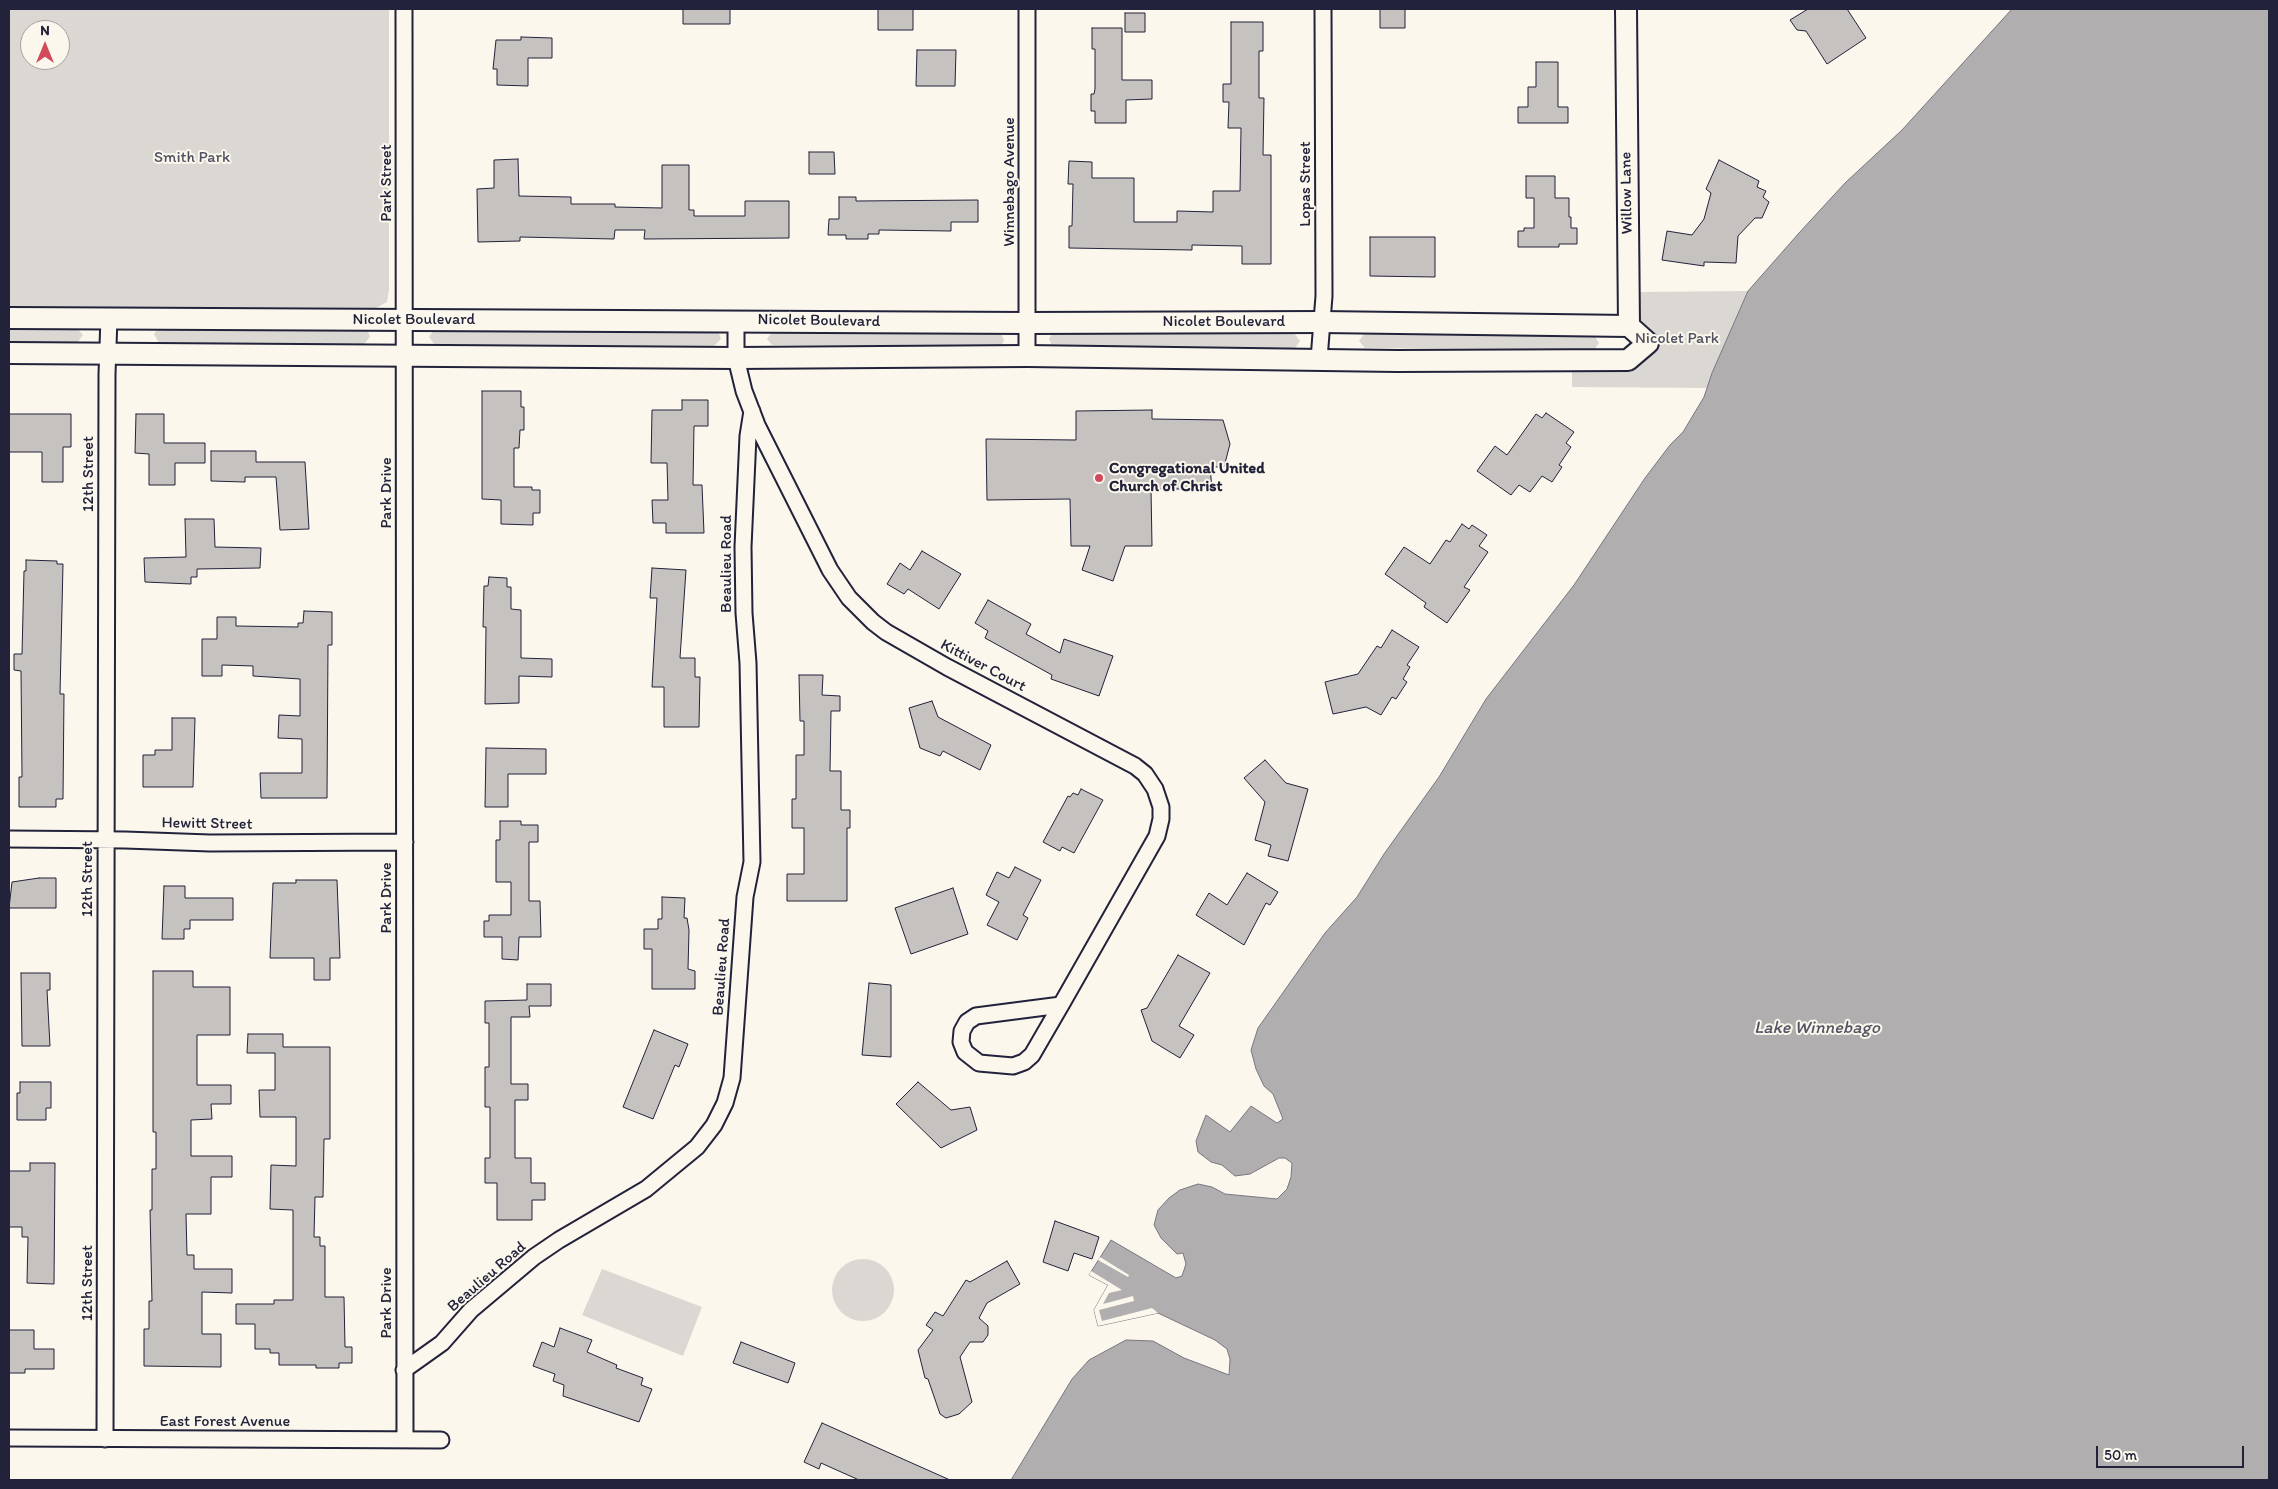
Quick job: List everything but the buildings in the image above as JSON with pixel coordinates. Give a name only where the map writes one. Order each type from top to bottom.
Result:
[{"type":"street","name":"Park Street","points":[[404,9],[404,357]]},
{"type":"street","name":"Winnebago Avenue","points":[[1026,9],[1027,356]]},
{"type":"street","name":"Lopas Street","points":[[1319,359],[1322,322],[1323,9]]},
{"type":"street","name":"Willow Lane","points":[[1626,9],[1628,326]]},
{"type":"street","name":"Nicolet Boulevard","points":[[9,318],[736,320],[1027,323],[1322,322],[1628,326]]},
{"type":"street","name":"12th Street","points":[[105,1439],[109,318]]},
{"type":"street","name":"Kittiver Court","points":[[736,320],[736,358],[752,411],[830,570],[839,585],[860,610],[886,632],[947,667],[1135,766],[1145,774],[1155,789],[1161,806],[1161,819],[1157,836],[1061,1005],[1032,1056],[1024,1062],[1013,1066],[979,1063],[965,1052],[961,1042],[962,1032],[967,1022],[976,1016],[1061,1005]]},
{"type":"street","points":[[9,353],[404,357],[736,358],[1027,356],[1397,361],[1628,360],[1648,343],[1628,326]]},
{"type":"street","name":"Park Drive","points":[[404,357],[405,1440]]},
{"type":"street","name":"Beaulieu Road","points":[[404,1370],[442,1343],[471,1310],[534,1257],[559,1240],[640,1193],[683,1159],[697,1147],[714,1124],[725,1103],[732,1078],[745,897],[752,862],[748,663],[744,613],[743,547],[748,436],[752,411]]},
{"type":"street","name":"Hewitt Street","points":[[9,839],[106,839],[210,843],[405,842]]},
{"type":"street","name":"East Forest Avenue","points":[[9,1438],[442,1440]]},
{"type":"green space","name":"Smith Park","points":[[9,9],[389,9],[389,289],[387,302],[376,308],[10,307]]},
{"type":"green space","name":"Nicolet Park","points":[[1748,291],[1712,373],[1708,388],[1572,387],[1572,370],[1627,350],[1635,319],[1637,292]]},
{"type":"green space","points":[[9,327],[76,327],[83,335],[77,343],[9,342]]},
{"type":"green space","points":[[159,327],[362,329],[368,331],[370,337],[364,344],[159,343],[154,334]]},
{"type":"green space","points":[[434,330],[713,330],[719,333],[721,339],[714,346],[435,345],[429,337]]},
{"type":"green space","points":[[774,330],[996,331],[1001,334],[1004,340],[1002,345],[997,346],[772,345],[767,339]]},
{"type":"green space","points":[[1054,331],[1294,333],[1300,341],[1295,348],[1053,347],[1049,339]]},
{"type":"green space","points":[[1365,333],[1594,335],[1599,343],[1594,350],[1365,348],[1359,341]]},
{"type":"green space","points":[[857,1259],[869,1259],[885,1268],[892,1278],[894,1290],[892,1302],[885,1312],[869,1321],[857,1321],[846,1316],[837,1307],[832,1296],[832,1284],[837,1273],[846,1264]]},
{"type":"green space","points":[[602,1269],[702,1307],[683,1356],[582,1315]]},
{"type":"water","name":"Lake Winnebago","points":[[2012,9],[2269,9],[2269,1480],[1011,1480],[1072,1379],[1089,1360],[1126,1340],[1153,1341],[1184,1358],[1229,1375],[1230,1359],[1227,1349],[1215,1340],[1158,1313],[1098,1326],[1094,1310],[1108,1285],[1089,1275],[1111,1240],[1176,1278],[1182,1276],[1186,1264],[1183,1253],[1177,1254],[1161,1238],[1154,1225],[1158,1210],[1180,1190],[1198,1184],[1212,1187],[1225,1194],[1277,1199],[1287,1189],[1291,1177],[1292,1163],[1285,1158],[1279,1158],[1250,1174],[1235,1176],[1222,1165],[1211,1162],[1198,1152],[1196,1141],[1206,1115],[1230,1132],[1251,1106],[1277,1123],[1283,1119],[1273,1094],[1264,1086],[1256,1069],[1251,1050],[1258,1028],[1325,933],[1357,897],[1384,854],[1439,777],[1486,699],[1574,585],[1645,478],[1670,445],[1683,432],[1704,397],[1712,373],[1748,291],[1845,183],[1902,130]]},
{"type":"pier","points":[[1100,1257],[1129,1275],[1128,1277],[1098,1260]]},
{"type":"pier","points":[[1091,1271],[1122,1290],[1109,1293],[1103,1304],[1133,1296],[1134,1301],[1099,1310],[1102,1321],[1152,1308],[1158,1313],[1098,1326],[1094,1310],[1108,1285],[1089,1275]]},
{"type":"place","name":"Congregational United Church of Christ","points":[[1099,478]]}]
